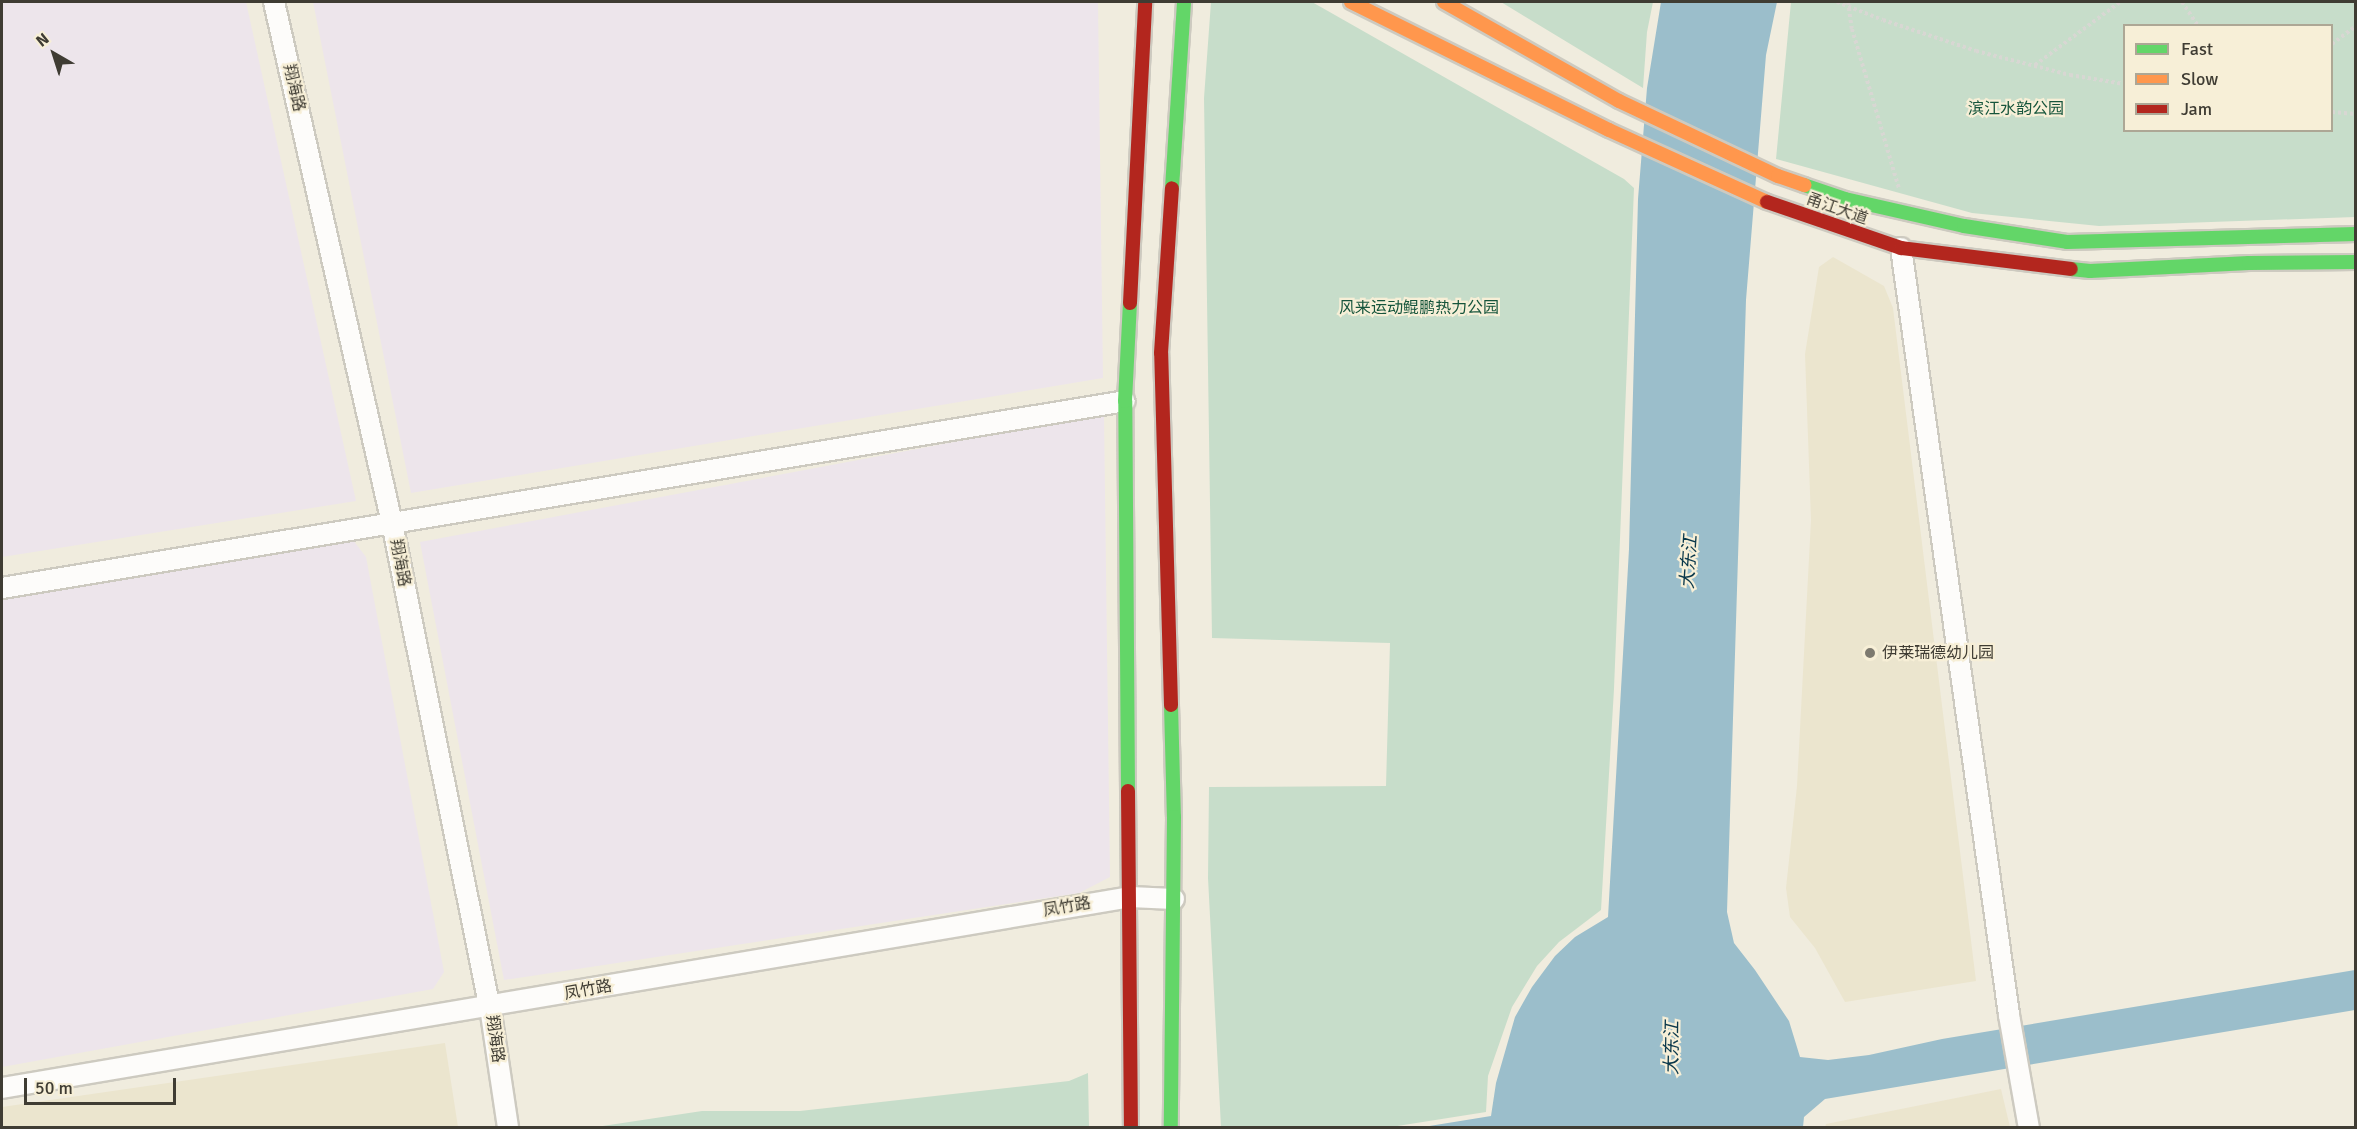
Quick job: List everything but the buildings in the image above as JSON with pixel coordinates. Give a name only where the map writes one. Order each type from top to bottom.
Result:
[{"type":"street","name":"翔海路","points":[[274,2],[392,523],[490,1007],[508,1128]]},
{"type":"street","points":[[1131,1128],[1125,401],[1145,2]]},
{"type":"street","points":[[1172,1128],[1174,899],[1161,353],[1184,2]]},
{"type":"street","name":"甬江大道","points":[[1351,2],[1609,130],[1753,196],[1901,248],[2090,271],[2249,263],[2355,262]]},
{"type":"street","name":"甬江大道","points":[[1444,2],[1619,101],[1753,164],[1845,199],[1964,226],[2067,242],[2355,234]]},
{"type":"street","points":[[1901,248],[2009,1016],[2029,1128]]},
{"type":"street","points":[[2,588],[1125,401]]},
{"type":"street","name":"凤竹路","points":[[2,1088],[1130,897],[1174,899]]},
{"type":"path","points":[[1837,2],[1966,47],[2034,66],[2123,84]]},
{"type":"path","points":[[1848,4],[1854,2]]},
{"type":"path","points":[[2034,66],[2120,2]]},
{"type":"path","points":[[2182,2],[2197,24]]},
{"type":"path","points":[[1848,4],[1852,30],[1901,198]]},
{"type":"path","points":[[2333,42],[2355,26]]},
{"type":"path","points":[[2333,112],[2355,114]]},
{"type":"shaded area","points":[[2,2],[246,2],[356,501],[2,557]]},
{"type":"shaded area","points":[[313,2],[1098,2],[1103,378],[411,493]]},
{"type":"shaded area","name":"伊莱瑞德幼儿园","points":[[1833,257],[1884,286],[1893,308],[1976,981],[1845,1002],[1815,948],[1790,917],[1786,888],[1797,786],[1811,520],[1805,354],[1819,267]]},
{"type":"shaded area","points":[[1104,414],[1110,877],[1079,893],[504,980],[420,542]]},
{"type":"shaded area","points":[[353,540],[366,557],[444,972],[433,989],[2,1067],[2,600]]},
{"type":"shaded area","points":[[445,1043],[458,1127],[2,1127],[2,1107]]},
{"type":"shaded area","points":[[2001,1089],[2010,1127],[1825,1127],[1826,1124]]},
{"type":"green space","name":"风来运动鲲鹏热力公园","points":[[1211,2],[1312,2],[1624,179],[1634,188],[1614,689],[1601,910],[1559,942],[1537,966],[1512,1007],[1488,1076],[1486,1112],[1391,1127],[1221,1127],[1208,878],[1209,787],[1386,786],[1390,643],[1212,638],[1204,98]]},
{"type":"green space","points":[[1501,2],[1653,2],[1647,32],[1643,88]]},
{"type":"green space","name":"滨江水韵公园","points":[[1791,2],[2355,2],[2355,217],[2099,226],[1972,213],[1776,159]]},
{"type":"green space","points":[[1088,1073],[1089,1127],[596,1127],[702,1111],[800,1111],[1069,1081]]},
{"type":"water","name":"大东江","points":[[1661,2],[1777,2],[1766,55],[1746,300],[1727,912],[1734,943],[1789,1021],[1800,1057],[1828,1060],[1869,1055],[1942,1039],[2355,970],[2355,1010],[1825,1099],[1804,1117],[1803,1127],[1417,1128],[1491,1116],[1496,1083],[1515,1017],[1532,987],[1555,956],[1575,937],[1608,917],[1629,549],[1638,199],[1647,88]]},
{"type":"traffic: fast","points":[[1172,188],[1184,2]]},
{"type":"traffic: fast","points":[[1804,185],[1845,199],[1964,226],[2067,242],[2356,234]]},
{"type":"traffic: fast","points":[[2071,269],[2090,271],[2249,263],[2356,262]]},
{"type":"traffic: fast","points":[[1128,791],[1125,401],[1130,303]]},
{"type":"traffic: fast","points":[[1171,705],[1174,817],[1171,1128]]},
{"type":"traffic: slow","points":[[1351,2],[1609,130],[1767,202]]},
{"type":"traffic: slow","points":[[1444,2],[1619,101],[1778,176],[1804,185]]},
{"type":"traffic: jam","points":[[1130,303],[1145,2]]},
{"type":"traffic: jam","points":[[1171,705],[1161,353],[1172,188]]},
{"type":"traffic: jam","points":[[1767,202],[1901,248],[2071,269]]},
{"type":"traffic: jam","points":[[1128,791],[1131,1128]]},
{"type":"place","name":"伊莱瑞德幼儿园","points":[[1870,653]]}]
